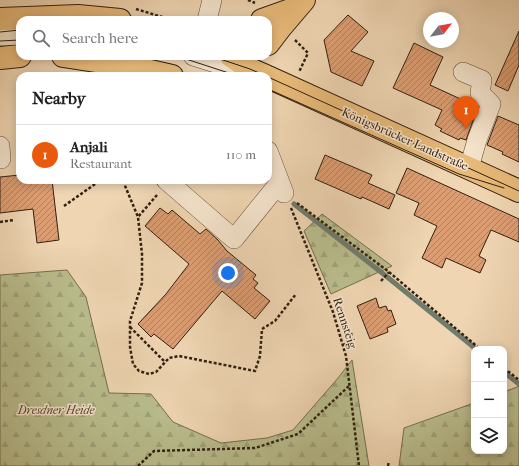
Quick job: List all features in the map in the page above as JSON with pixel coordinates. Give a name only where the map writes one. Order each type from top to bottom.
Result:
[{"type":"main road","points":[[272,16],[300,4]]},
{"type":"main road","points":[[272,39],[300,4]]},
{"type":"main road","points":[[0,19],[16,18]]},
{"type":"main road","points":[[0,58],[16,56]]},
{"type":"main road","points":[[89,60],[154,72]]},
{"type":"main road","name":"Königsbrücker Landstraße","points":[[237,60],[254,72]]},
{"type":"main road","name":"Königsbrücker Landstraße","points":[[272,79],[519,190]]},
{"type":"street","points":[[0,36],[16,35]]},
{"type":"street","points":[[206,60],[234,69],[254,72]]},
{"type":"street","points":[[463,72],[482,80],[480,93],[491,104],[477,140],[469,168]]},
{"type":"street","points":[[0,146],[0,159]]},
{"type":"street","points":[[170,184],[234,239],[286,191],[272,160]]},
{"type":"path","points":[[291,87],[308,53],[294,40]]},
{"type":"path","points":[[64,206],[95,184]]},
{"type":"path","points":[[124,184],[138,217],[142,254],[142,283],[130,321],[130,347],[133,364],[138,371],[149,374],[156,372],[169,358],[179,356],[255,371],[260,356],[262,329],[275,321],[296,294]]},
{"type":"path","points":[[138,217],[165,184]]},
{"type":"path","points":[[286,191],[476,346]]},
{"type":"path","name":"Rennsteig","points":[[286,191],[330,305],[346,356],[359,466]]},
{"type":"path","points":[[0,222],[14,220]]},
{"type":"path","points":[[381,281],[387,274]]},
{"type":"path","points":[[130,327],[165,362]]},
{"type":"path","points":[[343,345],[352,341],[351,332]]},
{"type":"path","points":[[507,370],[519,380]]},
{"type":"path","points":[[138,466],[154,451],[255,448],[298,434],[350,384]]},
{"type":"path","points":[[388,466],[389,461]]},
{"type":"green space","points":[[322,214],[392,266],[331,294],[304,231]]},
{"type":"green space","name":"Dresdner Heide","points":[[67,270],[86,297],[109,393],[151,394],[173,422],[221,443],[267,438],[293,430],[352,360],[369,466],[0,466],[0,275]]},
{"type":"green space","points":[[519,385],[519,466],[399,466],[404,428],[471,404],[471,454],[507,454],[507,391]]},
{"type":"building","points":[[348,15],[368,32],[351,51],[374,61],[362,86],[331,72],[324,40]]},
{"type":"building","points":[[519,31],[519,65],[508,91],[495,85]]},
{"type":"building","points":[[414,43],[443,57],[430,85],[478,107],[466,140],[460,138],[459,140],[440,131],[442,129],[435,125],[442,110],[393,88]]},
{"type":"building","points":[[498,116],[519,125],[519,162],[502,154],[503,152],[487,145]]},
{"type":"building","points":[[325,155],[372,175],[368,183],[395,195],[389,209],[362,197],[361,199],[315,179]]},
{"type":"building","points":[[407,168],[519,219],[519,242],[491,230],[479,256],[486,260],[480,273],[446,258],[442,268],[422,258],[437,226],[414,215],[419,203],[396,193]]},
{"type":"building","points":[[16,175],[16,184],[52,184],[59,240],[37,243],[33,209],[0,213],[0,177]]},
{"type":"building","points":[[160,208],[168,214],[172,210],[200,234],[206,229],[227,251],[256,275],[253,279],[258,283],[254,288],[270,301],[255,319],[222,291],[173,349],[154,334],[151,337],[138,324],[166,294],[189,264],[145,226]]},
{"type":"building","points":[[376,298],[379,308],[386,306],[388,311],[391,310],[396,324],[387,328],[388,332],[370,339],[357,306]]},
{"type":"waterway","points":[[294,204],[472,346]]},
{"type":"waterway","points":[[507,374],[519,384]]},
{"type":"tram line","points":[[0,32],[16,30]]},
{"type":"tram line","points":[[0,41],[16,40]]},
{"type":"tram line","points":[[189,60],[226,72]]},
{"type":"tram line","points":[[223,60],[257,72]]},
{"type":"tram line","points":[[272,79],[519,191]]},
{"type":"tram line","points":[[272,91],[459,174],[504,188]]},
{"type":"place","name":"Anjali","points":[[466,129]]}]
